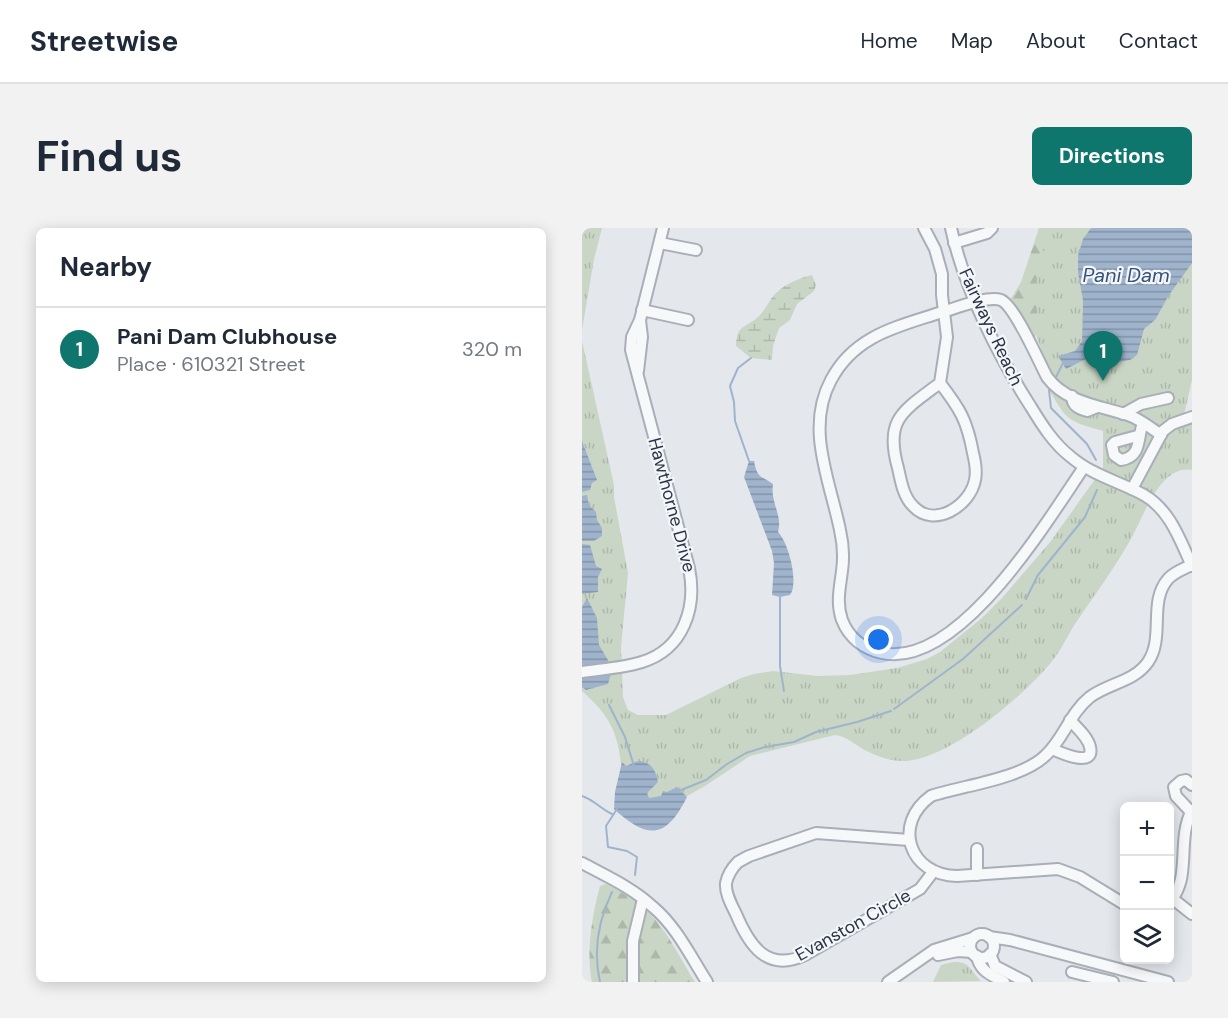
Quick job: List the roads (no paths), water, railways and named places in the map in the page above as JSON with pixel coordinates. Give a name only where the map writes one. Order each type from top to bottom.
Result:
[{"type":"street","name":"Hawthorne Drive","points":[[582,672],[615,668],[653,658],[671,644],[689,615],[692,580],[637,375],[637,337],[663,228]]},
{"type":"street","points":[[924,228],[940,264],[947,337],[940,383],[901,416],[895,424],[892,448],[907,499],[917,511],[936,515],[946,514],[956,509],[968,497],[976,479],[966,420],[940,383]]},
{"type":"street","name":"Fairways Reach","points":[[951,228],[954,243],[997,349],[1034,413],[1056,444],[1084,467],[1146,496],[1167,516],[1192,565]]},
{"type":"street","points":[[954,243],[987,233],[992,228]]},
{"type":"street","points":[[660,243],[696,250]]},
{"type":"street","points":[[1084,467],[999,586],[955,629],[938,641],[901,654],[876,652],[856,640],[845,625],[839,606],[843,542],[820,443],[819,427],[824,397],[831,380],[841,364],[867,339],[891,328],[994,299],[1006,303],[1047,378],[1054,385],[1097,407],[1123,414],[1143,423],[1161,435]]},
{"type":"street","points":[[641,315],[688,320]]},
{"type":"street","points":[[1123,414],[1141,405],[1168,398]]},
{"type":"street","points":[[1132,489],[1161,435],[1172,423],[1192,417]]},
{"type":"street","points":[[1137,436],[1143,423]]},
{"type":"street","points":[[1120,901],[1080,877],[1058,869],[945,876],[933,872],[918,860],[909,840],[911,820],[922,802],[931,796],[1020,772],[1035,765],[1052,749],[1070,720],[1093,695],[1137,674],[1148,662],[1154,649],[1161,591],[1174,574],[1192,565]]},
{"type":"street","points":[[1052,749],[1079,759],[1090,753],[1086,740],[1070,720]]},
{"type":"street","points":[[1174,895],[1185,878],[1185,829],[1192,811],[1176,796],[1174,787],[1185,780],[1192,785]]},
{"type":"street","name":"Evanston Circle","points":[[909,840],[816,833],[738,862],[730,871],[726,881],[726,890],[747,939],[763,955],[775,960],[796,960],[920,889],[933,872]]},
{"type":"street","points":[[977,849],[977,875]]},
{"type":"street","points":[[582,863],[655,908],[707,982]]},
{"type":"street","points":[[633,982],[633,941],[643,899]]},
{"type":"street","points":[[1174,902],[1192,914]]},
{"type":"street","points":[[888,982],[942,947],[980,934],[1168,982]]},
{"type":"street","points":[[989,937],[993,943],[991,952],[995,966],[1026,982]]},
{"type":"street","points":[[973,938],[970,945],[978,963],[983,970],[1004,982]]},
{"type":"street","points":[[921,960],[950,951],[983,957],[1007,946],[1024,945]]},
{"type":"street","points":[[1072,972],[1113,982]]},
{"type":"water","name":"Pani Dam","points":[[1091,228],[1192,228],[1192,263],[1169,295],[1155,320],[1144,329],[1137,355],[1130,360],[1119,362],[1092,356],[1066,369],[1058,356],[1075,351],[1082,341],[1083,301],[1078,256],[1083,239]]},
{"type":"water","points":[[582,441],[597,480],[592,483],[590,490],[582,492]]},
{"type":"water","points":[[749,461],[754,461],[758,474],[773,484],[773,497],[779,520],[778,532],[786,545],[792,564],[793,590],[790,595],[780,597],[772,595],[774,563],[772,551],[744,477]]},
{"type":"water","points":[[587,495],[589,505],[596,512],[597,520],[602,528],[602,536],[594,541],[582,541],[582,496]]},
{"type":"water","points":[[582,544],[590,545],[596,566],[602,569],[598,577],[598,592],[582,594]]},
{"type":"water","points":[[587,598],[597,618],[599,645],[608,660],[611,674],[608,684],[586,690],[582,687],[582,607]]},
{"type":"water","points":[[638,761],[650,765],[657,778],[658,782],[647,793],[649,798],[661,796],[663,791],[667,792],[677,787],[687,797],[672,821],[655,830],[637,826],[614,809],[615,792],[622,762],[626,766]]},
{"type":"waterway","points":[[749,461],[735,421],[730,386],[738,368],[751,358]]},
{"type":"waterway","points":[[1056,377],[1063,363]]},
{"type":"waterway","points":[[1049,390],[1051,408],[1087,444],[1096,460]]},
{"type":"waterway","points":[[1026,599],[1038,575],[1085,517],[1097,490]]},
{"type":"waterway","points":[[780,597],[780,666],[784,691]]},
{"type":"waterway","points":[[894,709],[963,659],[1022,605]]},
{"type":"waterway","points":[[609,705],[625,737],[634,766]]},
{"type":"waterway","points":[[681,790],[706,780],[746,753],[794,742],[816,732],[891,711]]},
{"type":"waterway","points":[[582,796],[612,814]]},
{"type":"waterway","points":[[617,809],[606,826],[608,847],[627,851],[637,857],[635,875]]},
{"type":"waterway","points":[[600,982],[597,959],[598,936],[603,914],[612,892]]},
{"type":"place","name":"Pani Dam Clubhouse","points":[[1103,381]]}]
